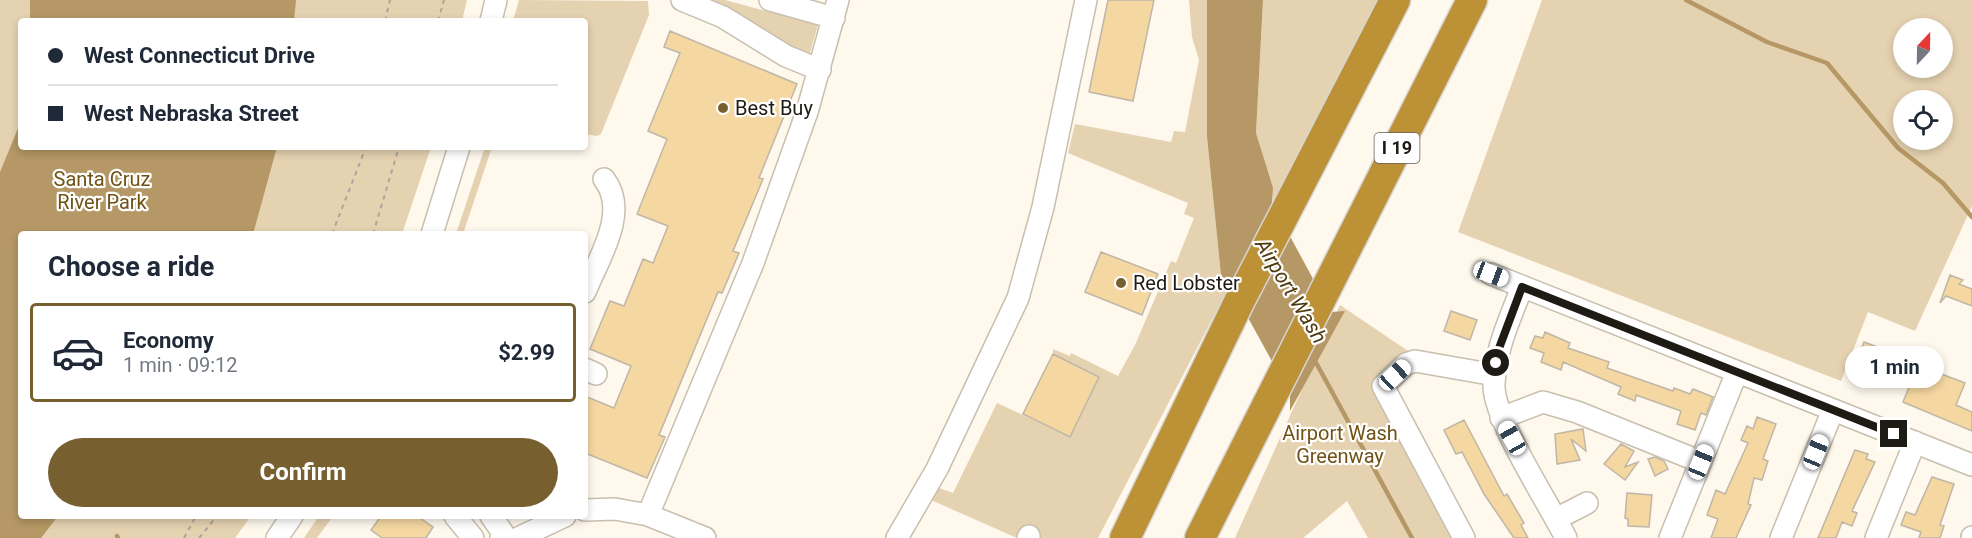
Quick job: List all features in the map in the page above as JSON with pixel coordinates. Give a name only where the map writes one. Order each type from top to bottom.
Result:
[{"type":"highway","points":[[1125,538],[1239,302],[1395,0]]},
{"type":"highway","name":"I 19","points":[[1200,538],[1472,0]]},
{"type":"street","points":[[492,18],[496,0]]},
{"type":"street","points":[[682,0],[723,17],[786,56],[820,70]]},
{"type":"street","points":[[648,515],[750,272],[820,70],[836,9],[770,0]]},
{"type":"street","points":[[897,538],[937,469],[1018,298],[1041,216],[1086,0]]},
{"type":"street","points":[[433,231],[458,150]]},
{"type":"street","points":[[588,284],[613,220],[615,198],[604,180]]},
{"type":"street","points":[[1491,274],[1972,465]]},
{"type":"street","points":[[1522,287],[1498,351],[1493,386],[1501,418],[1566,538]]},
{"type":"street","points":[[1464,538],[1383,386],[1406,364],[1415,361],[1495,375]]},
{"type":"street","points":[[1670,538],[1737,372]]},
{"type":"street","points":[[1501,418],[1543,402],[1577,412],[1701,462]]},
{"type":"street","points":[[1781,538],[1833,410]]},
{"type":"street","points":[[1876,538],[1915,442]]},
{"type":"street","points":[[1557,519],[1587,503]]},
{"type":"street","points":[[588,510],[615,508],[648,515],[705,538]]},
{"type":"street","points":[[276,538],[290,519]]},
{"type":"street","points":[[457,519],[473,538]]},
{"type":"street","points":[[493,519],[503,533],[501,538]]},
{"type":"street","points":[[518,538],[559,519]]},
{"type":"path","points":[[386,18],[390,0]]},
{"type":"path","points":[[439,18],[444,0]]},
{"type":"path","points":[[333,231],[365,150]]},
{"type":"path","points":[[374,231],[398,150]]},
{"type":"path","points":[[184,538],[194,519]]},
{"type":"path","points":[[199,538],[215,519]]},
{"type":"green space","name":"Santa Cruz River Park","points":[[0,0],[467,0],[463,18],[18,18],[18,150],[430,150],[403,231],[18,231],[18,519],[249,519],[235,538],[0,538]]},
{"type":"green space","points":[[519,0],[648,1],[649,15],[601,134],[597,136],[588,134],[588,18],[514,18]]},
{"type":"green space","points":[[703,0],[725,0],[818,25],[809,56]]},
{"type":"green space","points":[[1189,0],[1207,0],[1207,137],[1222,285],[1230,285],[1098,538],[1037,538],[1039,532],[1031,528],[1026,538],[1017,538],[931,500],[939,488],[953,493],[997,403],[1070,437],[1099,377],[1053,354],[1053,349],[1070,356],[1071,353],[1118,376],[1135,345],[1171,261],[1176,263],[1194,218],[1184,214],[1188,203],[1068,153],[1075,124],[1171,142],[1174,131],[1185,132],[1199,60],[1192,37]]},
{"type":"green space","points":[[1263,0],[1378,0],[1273,205],[1272,188],[1256,133]]},
{"type":"green space","points":[[1542,0],[1972,0],[1972,206],[1915,331],[1868,312],[1841,381],[1458,232]]},
{"type":"green space","points":[[484,150],[491,150],[464,231],[457,231]]},
{"type":"green space","name":"Airport Wash Greenway","points":[[1340,305],[1408,351],[1372,385],[1455,538],[1368,538],[1347,501],[1303,538],[1235,538]]},
{"type":"green space","points":[[317,519],[331,519],[317,538],[304,538]]},
{"type":"water","points":[[30,0],[296,0],[294,18],[30,18]]},
{"type":"water","points":[[1207,0],[1263,0],[1256,133],[1273,188],[1272,203],[1331,312],[1345,311],[1290,411],[1290,394],[1230,285],[1222,285],[1207,137]]},
{"type":"water","points":[[18,128],[18,150],[276,150],[254,231],[18,231],[18,519],[56,519],[41,538],[0,538],[0,172]]},
{"type":"building","points":[[1108,0],[1154,0],[1133,101],[1089,92]]},
{"type":"building","points":[[670,31],[797,84],[759,178],[763,179],[733,251],[739,253],[722,293],[718,292],[659,435],[665,437],[647,478],[588,454],[588,397],[614,408],[631,366],[590,349],[610,301],[624,306],[643,259],[653,263],[668,226],[637,214],[667,139],[648,131],[680,53],[664,47]]},
{"type":"building","name":"Red Lobster","points":[[1101,252],[1158,274],[1142,315],[1085,292]]},
{"type":"building","points":[[1950,275],[1963,280],[1959,284],[1972,289],[1972,306],[1946,296],[1940,303]]},
{"type":"building","points":[[1451,311],[1477,320],[1470,340],[1444,331]]},
{"type":"building","points":[[1545,332],[1570,343],[1568,348],[1609,362],[1607,368],[1673,391],[1674,388],[1690,394],[1693,389],[1713,397],[1706,415],[1701,413],[1695,430],[1677,424],[1681,411],[1636,395],[1635,401],[1618,394],[1621,387],[1563,362],[1561,370],[1541,362],[1544,353],[1530,348],[1535,336],[1543,338]]},
{"type":"building","points":[[1864,342],[1888,351],[1876,381],[1852,372]]},
{"type":"building","points":[[1053,354],[1099,377],[1070,437],[1023,414]]},
{"type":"building","points":[[1918,365],[1965,383],[1956,405],[1972,412],[1972,431],[1903,402]]},
{"type":"building","points":[[1757,417],[1776,424],[1763,459],[1768,461],[1762,480],[1754,478],[1748,504],[1751,505],[1736,538],[1711,538],[1718,519],[1707,515],[1716,490],[1725,494],[1748,443],[1741,440],[1747,426],[1753,429]]},
{"type":"building","points":[[1464,420],[1504,496],[1507,494],[1524,523],[1521,525],[1528,538],[1514,538],[1484,494],[1462,452],[1456,454],[1444,430]]},
{"type":"building","points":[[1583,429],[1586,451],[1571,439],[1580,460],[1557,464],[1555,434]]},
{"type":"building","points":[[1621,444],[1634,451],[1625,467],[1638,462],[1625,480],[1604,464]]},
{"type":"building","points":[[1855,450],[1868,454],[1866,459],[1875,462],[1852,511],[1857,513],[1852,526],[1842,522],[1836,538],[1818,538]]},
{"type":"building","points":[[1655,457],[1664,461],[1668,469],[1655,476],[1648,459]]},
{"type":"building","points":[[1932,477],[1954,484],[1940,525],[1944,526],[1940,538],[1919,538],[1921,532],[1901,525],[1906,512],[1915,515]]},
{"type":"building","points":[[1627,493],[1652,495],[1649,527],[1628,526],[1628,519],[1625,518]]},
{"type":"building","points":[[379,519],[421,519],[433,527],[426,538],[382,538],[371,530]]},
{"type":"waterway","points":[[1686,0],[1767,42],[1827,63],[1898,148],[1943,183],[1972,217]]},
{"type":"waterway","name":"Airport Wash","points":[[1314,359],[1412,538]]},
{"type":"place","name":"Best Buy","points":[[723,108]]},
{"type":"place","name":"Red Lobster","points":[[1121,283]]},
{"type":"route","points":[[1496,363],[1498,351],[1522,287],[1894,434]]}]
